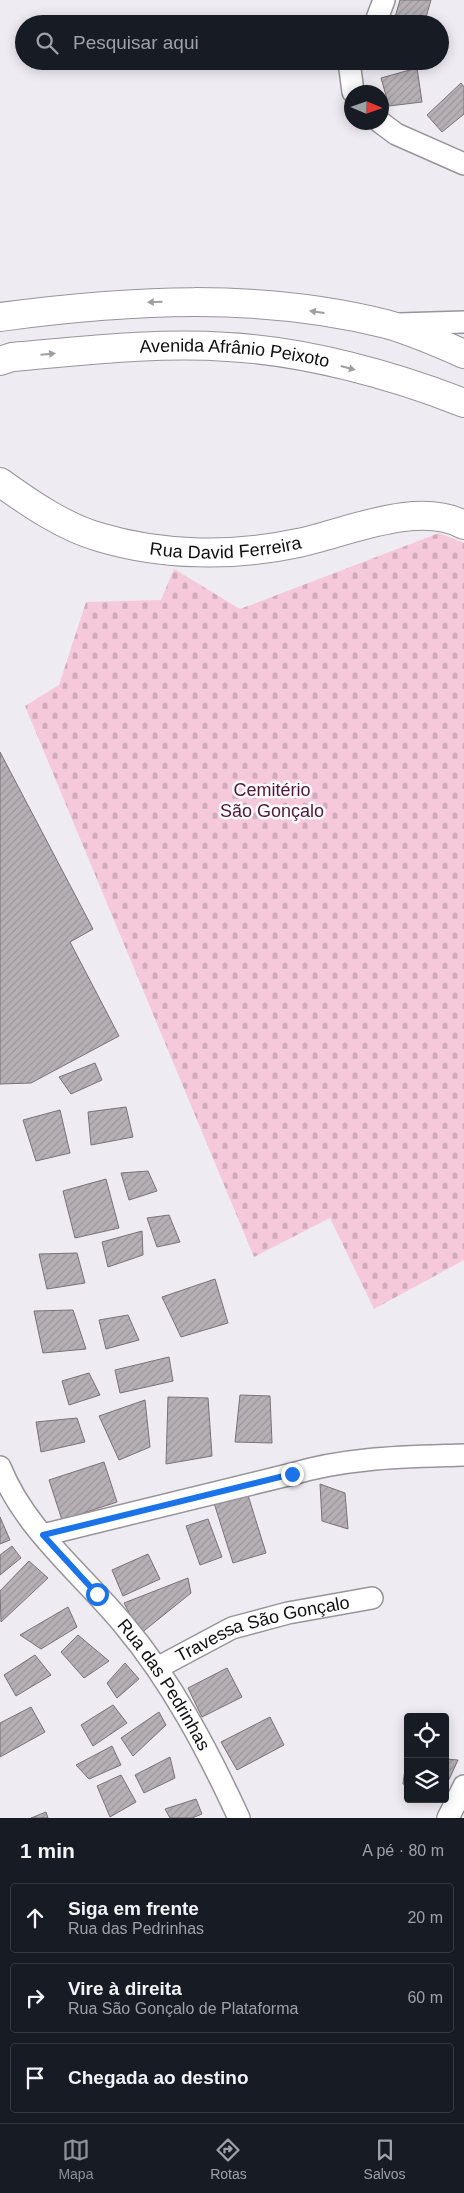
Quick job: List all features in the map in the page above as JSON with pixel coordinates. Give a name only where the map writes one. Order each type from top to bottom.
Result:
[{"type":"main road","points":[[0,316],[105,305],[212,302],[277,307],[386,324],[464,354]]},
{"type":"main road","name":"Avenida Afrânio Peixoto","points":[[0,362],[12,357],[157,346],[228,347],[290,355],[341,366],[391,379],[464,403]]},
{"type":"main road","name":"Rua David Ferreira","points":[[0,482],[59,519],[97,537],[149,548],[197,552],[250,551],[298,543],[390,519],[415,516],[438,517],[464,525]]},
{"type":"street","points":[[378,15],[384,0]]},
{"type":"street","points":[[350,70],[352,85]]},
{"type":"street","points":[[389,129],[396,134],[464,164]]},
{"type":"street","points":[[386,324],[464,322]]},
{"type":"street","points":[[43,1535],[292,1474],[322,1464],[380,1458],[464,1455]]},
{"type":"street","name":"Rua das Pedrinhas","points":[[0,1467],[22,1508],[43,1535],[124,1625],[157,1668],[202,1745],[239,1818]]},
{"type":"street","name":"Travessa São Gonçalo","points":[[157,1668],[232,1628],[288,1613],[372,1598]]},
{"type":"street","points":[[448,1818],[464,1786]]},
{"type":"green space","name":"Cemitério São Gonçalo","points":[[439,533],[464,543],[464,1260],[374,1309],[330,1218],[254,1257],[25,706],[59,685],[86,602],[161,600],[174,569],[240,609]]},
{"type":"building","points":[[400,0],[431,0],[427,15],[396,15]]},
{"type":"building","points":[[410,70],[417,70],[422,102],[389,106],[389,85],[383,85],[381,78]]},
{"type":"building","points":[[461,83],[464,87],[464,114],[442,132],[427,115]]},
{"type":"building","points":[[0,752],[93,929],[70,942],[119,1036],[31,1083],[0,1084]]},
{"type":"building","points":[[95,1063],[102,1080],[71,1094],[59,1077]]},
{"type":"building","points":[[126,1107],[133,1137],[91,1145],[88,1112]]},
{"type":"building","points":[[60,1110],[70,1153],[36,1161],[23,1120]]},
{"type":"building","points":[[148,1171],[157,1191],[129,1200],[121,1173]]},
{"type":"building","points":[[106,1179],[119,1228],[75,1238],[63,1191]]},
{"type":"building","points":[[169,1215],[180,1242],[157,1247],[147,1218]]},
{"type":"building","points":[[142,1231],[143,1255],[108,1267],[102,1242]]},
{"type":"building","points":[[77,1253],[85,1283],[47,1289],[39,1254]]},
{"type":"building","points":[[215,1279],[228,1323],[181,1337],[162,1297]]},
{"type":"building","points":[[73,1310],[86,1349],[43,1353],[34,1311]]},
{"type":"building","points":[[128,1315],[139,1340],[106,1349],[99,1320]]},
{"type":"building","points":[[169,1357],[173,1381],[120,1393],[115,1370]]},
{"type":"building","points":[[89,1373],[100,1395],[69,1405],[62,1381]]},
{"type":"building","points":[[240,1395],[270,1396],[272,1443],[235,1442]]},
{"type":"building","points":[[168,1397],[208,1398],[212,1456],[166,1464]]},
{"type":"building","points":[[145,1400],[150,1447],[119,1460],[99,1416]]},
{"type":"building","points":[[77,1418],[85,1442],[41,1452],[36,1422]]},
{"type":"building","points":[[104,1462],[117,1502],[62,1520],[49,1480]]},
{"type":"building","points":[[320,1484],[345,1493],[348,1529],[322,1521]]},
{"type":"building","points":[[247,1492],[266,1553],[233,1563],[214,1503]]},
{"type":"building","points":[[0,1517],[10,1540],[0,1544]]},
{"type":"building","points":[[208,1519],[222,1557],[200,1565],[186,1526]]},
{"type":"building","points":[[12,1546],[21,1558],[0,1575],[0,1555]]},
{"type":"building","points":[[148,1554],[160,1579],[123,1596],[112,1570]]},
{"type":"building","points":[[29,1561],[48,1578],[1,1622],[0,1591]]},
{"type":"building","points":[[188,1578],[191,1593],[140,1634],[124,1603]]},
{"type":"building","points":[[68,1607],[77,1627],[41,1649],[20,1635]]},
{"type":"building","points":[[78,1635],[109,1661],[84,1678],[61,1652]]},
{"type":"building","points":[[35,1655],[51,1675],[16,1696],[4,1675]]},
{"type":"building","points":[[125,1663],[139,1679],[117,1698],[107,1683]]},
{"type":"building","points":[[227,1668],[242,1697],[202,1717],[188,1688]]},
{"type":"building","points":[[113,1705],[127,1723],[93,1746],[81,1725]]},
{"type":"building","points":[[31,1707],[45,1732],[0,1757],[0,1723]]},
{"type":"building","points":[[159,1712],[166,1725],[133,1756],[121,1738]]},
{"type":"building","points":[[270,1717],[284,1745],[237,1770],[221,1742]]},
{"type":"building","points":[[112,1746],[121,1765],[89,1779],[76,1765]]},
{"type":"building","points":[[170,1757],[175,1778],[144,1793],[135,1775]]},
{"type":"building","points":[[449,1759],[458,1760],[449,1779]]},
{"type":"building","points":[[121,1775],[136,1802],[110,1817],[97,1786]]},
{"type":"building","points":[[196,1799],[202,1814],[192,1818],[170,1818],[165,1809]]},
{"type":"building","points":[[46,1812],[48,1818],[31,1818]]},
{"type":"route","points":[[97,1594],[43,1535],[292,1474]]}]
